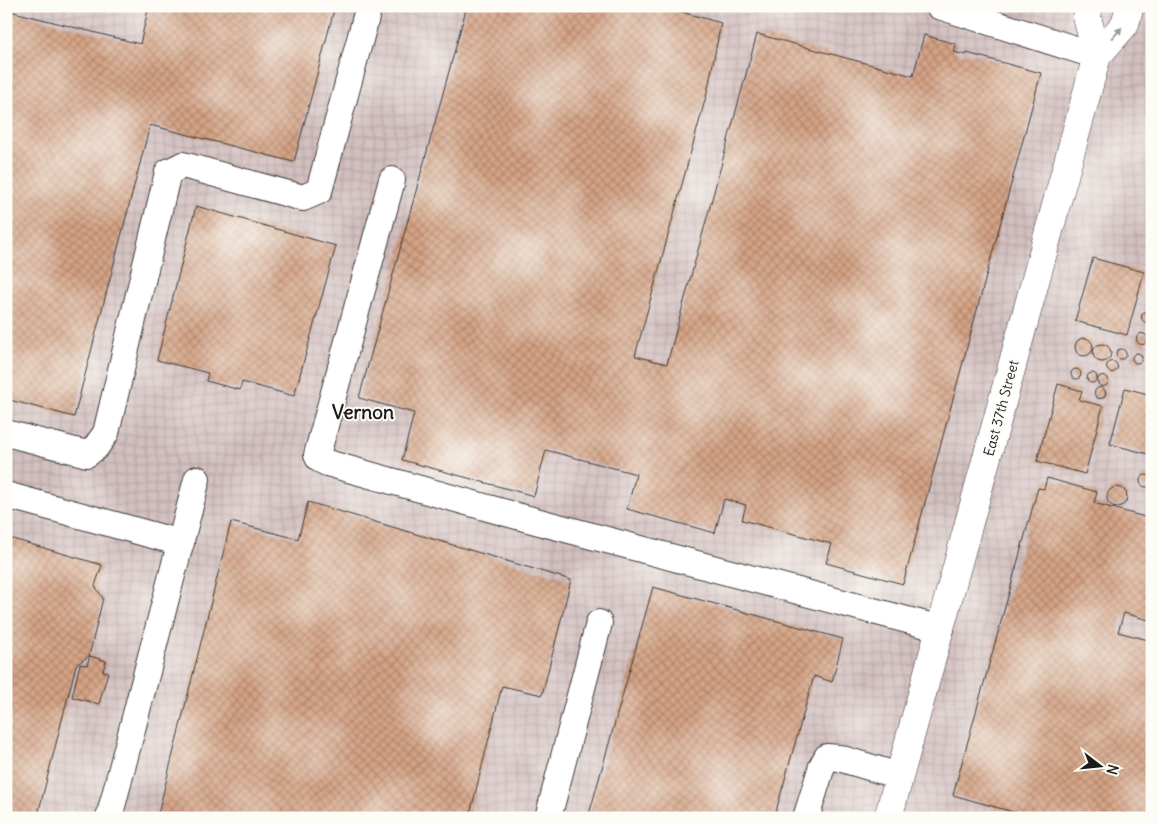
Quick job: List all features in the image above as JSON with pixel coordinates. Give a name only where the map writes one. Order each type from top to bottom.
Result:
[{"type":"main road","points":[[1089,6],[1087,17],[1098,56]]},
{"type":"main road","name":"East 37th Street","points":[[888,818],[1098,56],[1125,24],[1130,6]]},
{"type":"lane","points":[[6,433],[87,454],[96,447],[106,433],[168,172],[183,165],[303,198],[319,191],[369,6]]},
{"type":"lane","points":[[939,6],[1098,56]]},
{"type":"lane","points":[[392,180],[317,455],[319,460],[527,519],[941,629]]},
{"type":"lane","points":[[109,818],[197,479]]},
{"type":"lane","points":[[6,495],[180,543]]},
{"type":"lane","points":[[548,818],[599,623]]},
{"type":"lane","points":[[806,818],[822,766],[827,757],[839,758],[899,776]]},
{"type":"shaded area","points":[[6,6],[1152,6],[1152,818],[6,818]]},
{"type":"building","points":[[149,6],[335,6],[294,162],[150,125],[74,417],[6,399],[6,10],[140,44]]},
{"type":"building","points":[[467,6],[661,6],[721,23],[707,93],[635,356],[667,364],[757,34],[913,76],[924,35],[956,44],[954,52],[966,55],[967,53],[1041,73],[903,584],[826,563],[832,544],[742,520],[746,505],[724,499],[715,533],[627,509],[636,474],[546,450],[534,496],[402,460],[414,413],[359,398]]},
{"type":"building","points":[[196,206],[336,246],[294,396],[242,382],[240,390],[206,381],[208,373],[157,360]]},
{"type":"building","points":[[1093,258],[1144,272],[1127,335],[1075,321]]},
{"type":"building","points":[[1147,311],[1153,317],[1147,323],[1141,317]]},
{"type":"building","points":[[1142,333],[1148,339],[1142,345],[1136,339]]},
{"type":"building","points":[[1084,338],[1090,341],[1093,347],[1090,353],[1084,356],[1078,353],[1075,347],[1078,341]]},
{"type":"building","points":[[1102,344],[1108,347],[1111,353],[1108,359],[1102,362],[1096,359],[1093,353],[1096,347]]},
{"type":"building","points":[[1119,349],[1123,349],[1126,354],[1125,358],[1119,359],[1116,356],[1116,352]]},
{"type":"building","points":[[1135,353],[1139,353],[1142,358],[1141,362],[1135,363],[1132,360],[1132,356]]},
{"type":"building","points":[[1110,362],[1114,362],[1117,367],[1116,371],[1110,372],[1107,369],[1107,365]]},
{"type":"building","points":[[1074,369],[1078,369],[1081,374],[1080,378],[1074,379],[1071,376],[1071,372]]},
{"type":"building","points":[[1090,373],[1094,373],[1097,378],[1096,382],[1090,383],[1087,380],[1087,376]]},
{"type":"building","points":[[1101,376],[1105,376],[1108,381],[1107,385],[1101,386],[1098,383],[1098,379]]},
{"type":"building","points":[[1058,384],[1082,391],[1079,400],[1103,406],[1085,474],[1037,461]]},
{"type":"building","points":[[1098,388],[1102,388],[1105,393],[1104,397],[1098,398],[1095,395],[1095,391]]},
{"type":"building","points":[[1125,388],[1152,395],[1152,455],[1110,444]]},
{"type":"building","points":[[1146,475],[1152,481],[1146,487],[1140,481]]},
{"type":"building","points":[[1047,478],[1097,492],[1094,503],[1152,519],[1152,621],[1124,613],[1118,632],[1152,641],[1152,818],[1034,818],[953,795],[1038,488],[1044,489]]},
{"type":"building","points":[[1117,487],[1124,490],[1127,497],[1124,504],[1117,507],[1110,504],[1107,497],[1110,490]]},
{"type":"building","points":[[308,502],[571,580],[542,695],[502,686],[469,818],[157,818],[231,522],[298,539]]},
{"type":"building","points":[[6,537],[102,565],[95,586],[103,598],[89,656],[76,665],[37,818],[6,818]]},
{"type":"building","points":[[653,587],[843,639],[832,682],[814,676],[774,818],[588,818]]},
{"type":"building","points":[[90,656],[106,661],[103,671],[108,672],[99,704],[72,697],[80,664],[87,665]]},
{"type":"district","name":"Vernon","points":[[363,412]]}]
